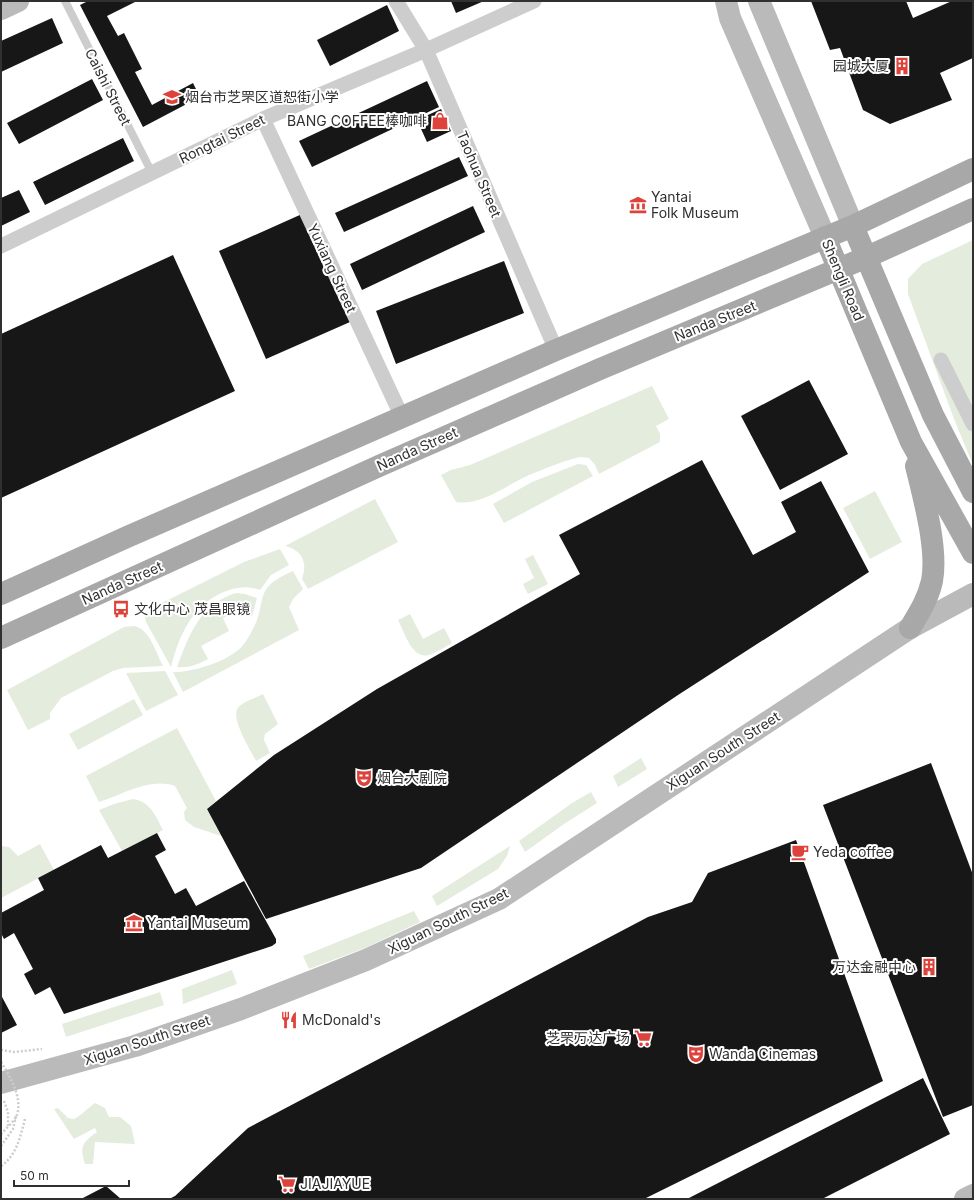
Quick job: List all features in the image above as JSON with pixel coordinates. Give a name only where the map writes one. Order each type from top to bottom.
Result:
[{"type":"main road","points":[[1,594],[127,537],[556,350],[853,226],[973,169]]},
{"type":"main road","points":[[867,257],[973,209]]},
{"type":"main road","points":[[853,226],[933,415],[973,492]]},
{"type":"main road","name":"Shengli Road","points":[[825,237],[911,442],[973,554]]},
{"type":"main road","name":"Nanda Street","points":[[1,638],[422,447],[600,369],[867,257]]},
{"type":"main road","points":[[910,628],[928,596],[932,580],[932,558],[925,504],[911,442]]},
{"type":"street","points":[[1,9],[18,1]]},
{"type":"street","name":"Taohua Street","points":[[396,1],[426,50],[556,350]]},
{"type":"street","name":"Rongtai Street","points":[[1,246],[263,119],[426,50],[534,1]]},
{"type":"street","name":"Shengli Road","points":[[726,1],[730,18],[825,237]]},
{"type":"street","points":[[759,1],[853,226]]},
{"type":"street","name":"Yuxiang Street","points":[[263,119],[402,417]]},
{"type":"street","points":[[941,360],[972,421]]},
{"type":"street","name":"Xiguan South Street","points":[[1,1083],[135,1046],[241,1009],[366,960],[499,899],[910,628],[973,594]]},
{"type":"street","points":[[965,1199],[973,1195]]},
{"type":"lane","name":"Caishi Street","points":[[65,1],[152,173]]},
{"type":"path","points":[[1,1050],[14,1052],[42,1049]]},
{"type":"path","points":[[1,1062],[9,1074],[18,1101],[13,1129],[1,1146]]},
{"type":"path","points":[[1,1096],[8,1112],[8,1126]]},
{"type":"path","points":[[1,1134],[16,1116]]},
{"type":"path","points":[[1,1166],[16,1150],[25,1119]]},
{"type":"shaded area","points":[[973,240],[973,465],[954,419],[908,294],[908,279],[922,264]]},
{"type":"shaded area","points":[[652,386],[669,419],[656,426],[660,434],[660,442],[599,474],[595,465],[589,458],[580,457],[527,476],[484,498],[465,502],[456,502],[441,475],[451,470],[470,465]]},
{"type":"shaded area","points":[[578,464],[586,465],[593,476],[504,523],[493,504],[532,482]]},
{"type":"shaded area","points":[[875,491],[902,542],[870,559],[843,508]]},
{"type":"shaded area","points":[[375,499],[398,542],[308,589],[302,579],[304,573],[304,562],[302,558],[296,550],[285,546]]},
{"type":"shaded area","points":[[280,549],[289,565],[271,575],[260,590],[245,587],[231,589],[211,599],[194,615],[182,634],[171,667],[146,622],[145,617],[152,608],[244,562]]},
{"type":"shaded area","points":[[533,555],[548,584],[528,594],[523,584],[534,578],[525,559]]},
{"type":"shaded area","points":[[293,571],[303,589],[293,599],[289,607],[299,630],[183,692],[173,672],[201,668],[230,656],[238,651],[256,623],[263,595],[269,585],[275,580]]},
{"type":"shaded area","points":[[236,593],[257,598],[252,616],[237,611],[223,618],[229,631],[201,646],[208,659],[193,666],[177,667],[191,632],[205,613],[213,605]]},
{"type":"shaded area","points":[[410,614],[423,639],[444,628],[452,643],[429,655],[418,653],[409,644],[398,620]]},
{"type":"shaded area","points":[[134,626],[140,628],[148,637],[163,666],[123,668],[113,671],[61,698],[50,713],[50,719],[28,730],[7,690],[124,627]]},
{"type":"shaded area","points":[[165,671],[178,695],[146,711],[126,673]]},
{"type":"shaded area","points":[[263,694],[278,724],[265,734],[264,740],[270,753],[256,761],[239,727],[236,713],[240,706]]},
{"type":"shaded area","points":[[134,699],[143,715],[78,750],[69,734]]},
{"type":"shaded area","points":[[177,728],[216,801],[207,809],[221,836],[194,827],[185,820],[184,812],[187,808],[175,786],[166,784],[146,785],[99,802],[86,776]]},
{"type":"shaded area","points":[[641,758],[647,769],[618,787],[613,776]]},
{"type":"shaded area","points":[[591,792],[597,803],[564,824],[525,852],[519,841],[572,803]]},
{"type":"shaded area","points":[[133,799],[144,803],[152,810],[163,830],[122,851],[99,810]]},
{"type":"shaded area","points":[[40,844],[54,870],[1,898],[1,846],[9,847],[18,856]]},
{"type":"shaded area","points":[[510,846],[507,856],[498,869],[437,906],[432,896]]},
{"type":"shaded area","points":[[414,911],[420,922],[365,948],[309,969],[303,956]]},
{"type":"shaded area","points":[[232,970],[237,984],[183,1004],[182,989]]},
{"type":"shaded area","points":[[160,992],[164,1005],[66,1037],[62,1024]]},
{"type":"shaded area","points":[[95,1103],[105,1108],[109,1117],[120,1117],[131,1126],[135,1144],[95,1142],[93,1164],[85,1164],[82,1149],[85,1142],[97,1132],[95,1128],[74,1139],[54,1109],[58,1108],[68,1118],[74,1119]]},
{"type":"building","points":[[88,1],[137,1],[107,16],[118,36],[124,33],[142,69],[135,72],[152,105],[193,83],[200,97],[143,127],[80,5]]},
{"type":"building","points":[[451,1],[484,1],[456,13]]},
{"type":"building","name":"园城大厦","points":[[811,1],[906,1],[913,18],[952,1],[973,1],[973,58],[940,73],[952,100],[890,124],[863,110],[840,48],[830,50]]},
{"type":"building","points":[[387,5],[399,31],[330,66],[317,40]]},
{"type":"building","points":[[52,18],[63,43],[1,72],[1,41]]},
{"type":"building","points":[[92,79],[103,100],[19,144],[7,123]]},
{"type":"building","points":[[427,81],[439,107],[312,167],[299,141]]},
{"type":"building","points":[[441,109],[451,131],[427,142],[417,120]]},
{"type":"building","points":[[123,138],[134,161],[45,205],[33,182]]},
{"type":"building","points":[[459,157],[468,176],[344,232],[335,213]]},
{"type":"building","points":[[19,190],[30,212],[1,226],[1,198]]},
{"type":"building","points":[[473,206],[485,232],[362,290],[350,264]]},
{"type":"building","points":[[302,214],[350,322],[266,359],[219,251]]},
{"type":"building","points":[[173,255],[235,391],[1,498],[1,334]]},
{"type":"building","points":[[504,261],[524,313],[396,364],[376,311]]},
{"type":"building","points":[[809,380],[848,454],[780,490],[741,416]]},
{"type":"building","points":[[702,460],[753,555],[796,532],[781,502],[821,481],[869,572],[678,695],[421,868],[266,919],[207,809],[274,755],[377,689],[580,574],[559,535]]},
{"type":"building","name":"万达金融中心","points":[[931,763],[973,875],[973,1105],[943,1117],[823,805]]},
{"type":"building","name":"Yantai Museum","points":[[157,833],[166,850],[155,856],[175,894],[186,888],[196,906],[244,881],[276,939],[276,943],[272,946],[64,1014],[50,987],[35,995],[24,974],[33,969],[14,933],[4,939],[1,933],[1,913],[44,890],[38,878],[101,845],[108,858]]},
{"type":"building","name":"芝罘万达广场","points":[[796,840],[883,1081],[644,1199],[169,1199],[175,1196],[248,1128],[648,917],[692,902],[708,873]]},
{"type":"building","points":[[1,995],[17,1025],[1,1033]]},
{"type":"building","points":[[923,1078],[950,1134],[822,1199],[687,1199]]},
{"type":"building","points":[[106,1186],[121,1199],[81,1199]]},
{"type":"place","name":"园城大厦","points":[[902,66]]},
{"type":"place","name":"烟台市芝罘区道恕街小学","points":[[172,97]]},
{"type":"place","name":"BANG COFFEE棒咖啡","points":[[440,121]]},
{"type":"place","name":"Yantai Folk Museum","points":[[638,205]]},
{"type":"place","name":"文化中心 茂昌眼镜","points":[[121,609]]},
{"type":"place","name":"烟台大剧院","points":[[364,778]]},
{"type":"place","name":"Yeda coffee","points":[[800,852]]},
{"type":"place","name":"Yantai Museum","points":[[134,923]]},
{"type":"place","name":"万达金融中心","points":[[929,967]]},
{"type":"place","name":"McDonald's","points":[[289,1020]]},
{"type":"place","name":"芝罘万达广场","points":[[643,1038]]},
{"type":"place","name":"Wanda Cinemas","points":[[696,1054]]},
{"type":"place","name":"JIAJIAYUE","points":[[287,1184]]}]
